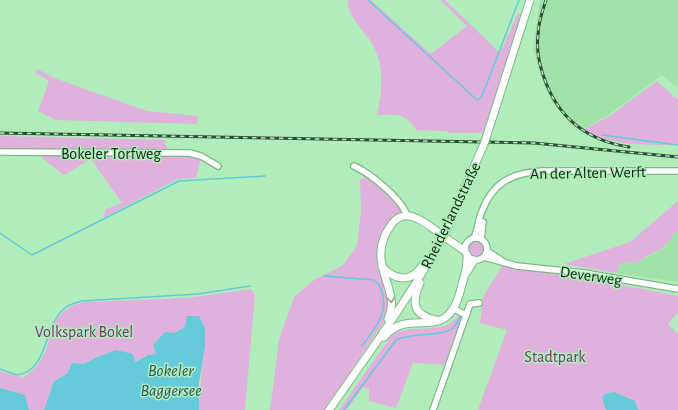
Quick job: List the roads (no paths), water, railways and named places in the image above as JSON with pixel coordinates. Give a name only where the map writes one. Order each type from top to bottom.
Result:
[{"type":"main road","name":"Rheiderlandstraße","points":[[329,410],[375,345],[421,275],[443,236],[484,144],[530,0]]},
{"type":"main road","points":[[383,333],[382,328],[389,317],[392,302],[381,266],[380,256],[388,230],[398,219],[407,216],[420,219],[466,250],[464,277]]},
{"type":"main road","points":[[381,266],[392,276],[405,279],[415,274],[431,257]]},
{"type":"main road","points":[[375,345],[381,342],[390,332],[400,326],[448,317],[454,309],[464,277],[474,260]]},
{"type":"main road","points":[[421,275],[414,304],[423,316],[438,320]]},
{"type":"street","name":"Bokeler Torfweg","points":[[0,152],[189,153],[201,156],[218,166]]},
{"type":"street","points":[[354,166],[362,169],[393,197],[405,209],[407,216]]},
{"type":"street","name":"An der Alten Werft","points":[[474,238],[482,212],[493,191],[502,182],[525,172],[678,171]]},
{"type":"street","name":"An der Alten Werft","points":[[481,239],[487,201]]},
{"type":"street","points":[[474,238],[481,239],[486,244],[487,251],[484,257],[474,260],[466,250],[474,238]]},
{"type":"street","name":"Deverweg","points":[[487,251],[504,262],[517,266],[584,273],[678,289]]},
{"type":"street","name":"Deverweg","points":[[484,257],[498,262],[504,262]]},
{"type":"street","points":[[433,410],[470,304],[479,303]]},
{"type":"street","points":[[454,309],[466,316]]},
{"type":"water","name":"Bokeler Baggersee","points":[[187,316],[199,316],[205,328],[205,346],[199,383],[199,410],[44,410],[54,381],[67,374],[72,363],[84,364],[116,350],[133,354],[135,362],[148,355],[156,354],[153,345],[165,332],[174,333],[185,327]]},
{"type":"water","points":[[0,388],[25,395],[29,410],[0,410]]},
{"type":"water","points":[[614,392],[635,401],[638,410],[606,410],[602,398],[605,394]]},
{"type":"waterway","points":[[368,0],[477,100],[482,96],[519,0]]},
{"type":"waterway","points":[[602,135],[678,145]]},
{"type":"waterway","points":[[0,233],[32,255],[179,181],[265,176]]},
{"type":"waterway","points":[[324,276],[374,280],[380,287],[384,300],[382,314],[362,346]]},
{"type":"waterway","points":[[0,369],[17,375],[27,372],[35,365],[40,357],[58,316],[65,308],[82,301],[198,294],[250,286]]},
{"type":"waterway","points":[[344,410],[396,340],[410,336],[448,331],[454,327],[460,317]]},
{"type":"railway","points":[[546,0],[539,22],[538,48],[542,72],[552,96],[560,108],[578,127],[602,140],[629,147]]},
{"type":"railway","points":[[0,133],[534,143],[678,157]]},
{"type":"park label","name":"Volkspark Bokel","points":[[84,331]]},
{"type":"park label","name":"Stadtpark","points":[[555,356]]}]
